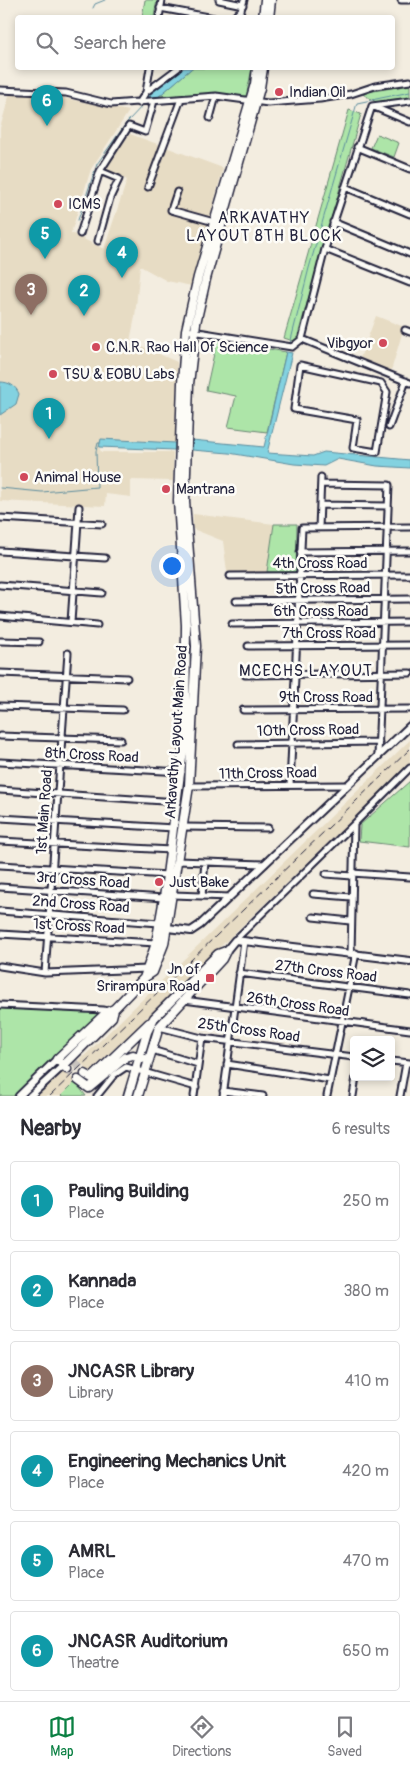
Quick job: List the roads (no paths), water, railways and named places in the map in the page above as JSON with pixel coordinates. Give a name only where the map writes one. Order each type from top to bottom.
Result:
[{"type":"main road","points":[[263,15],[265,0]]},
{"type":"main road","points":[[269,15],[271,0]]},
{"type":"main road","name":"Arkavathy Layout Main Road","points":[[151,971],[168,928],[189,786],[194,710],[183,452],[195,331],[206,279],[253,100],[257,70]]},
{"type":"main road","name":"Arkavathy Layout Main Road","points":[[184,437],[186,330],[214,222],[262,70]]},
{"type":"main road","name":"Arkavathy Layout Main Road","points":[[151,971],[168,875],[182,772],[191,624]]},
{"type":"main road","points":[[159,923],[168,928]]},
{"type":"main road","points":[[85,1074],[92,1078],[226,951]]},
{"type":"main road","points":[[140,1095],[159,1027],[220,957]]},
{"type":"main road","points":[[111,1013],[66,1050],[58,1059],[65,1067],[73,1060],[111,1013],[151,971]]},
{"type":"main road","points":[[128,1096],[147,1032],[154,1018]]},
{"type":"main road","points":[[66,1050],[73,1060]]},
{"type":"main road","points":[[78,1080],[89,1088],[126,1057],[140,1057],[149,1060]]},
{"type":"street","points":[[159,15],[162,0]]},
{"type":"street","points":[[218,0],[244,2]]},
{"type":"street","points":[[401,0],[410,0]]},
{"type":"street","points":[[235,15],[244,2]]},
{"type":"street","points":[[160,8],[198,15]]},
{"type":"street","points":[[141,103],[146,92],[150,70]]},
{"type":"street","points":[[146,92],[175,70]]},
{"type":"street","points":[[0,90],[66,93],[111,104],[216,96],[268,103],[320,99],[351,94],[376,86],[410,81]]},
{"type":"street","points":[[210,118],[216,96]]},
{"type":"street","points":[[148,187],[181,99]]},
{"type":"street","points":[[80,234],[100,171],[129,126],[145,132],[154,101]]},
{"type":"street","points":[[372,106],[410,101]]},
{"type":"street","points":[[186,330],[292,347],[302,339],[333,222],[372,106]]},
{"type":"street","points":[[372,106],[410,122]]},
{"type":"street","points":[[357,147],[410,169]]},
{"type":"street","points":[[98,241],[110,198],[119,180],[100,171]]},
{"type":"street","points":[[345,187],[410,214]]},
{"type":"street","points":[[177,192],[171,210],[214,222]]},
{"type":"street","points":[[333,222],[410,254]]},
{"type":"street","points":[[325,249],[410,283]]},
{"type":"street","points":[[302,339],[408,382],[389,426]]},
{"type":"street","points":[[300,365],[381,383],[387,392],[377,452],[353,448],[357,420],[294,409],[300,365]]},
{"type":"street","points":[[381,383],[385,373]]},
{"type":"street","points":[[318,528],[321,477]]},
{"type":"street","points":[[321,484],[389,485],[378,756]]},
{"type":"street","points":[[320,505],[388,506]]},
{"type":"street","points":[[71,622],[79,508]]},
{"type":"street","points":[[0,518],[102,524]]},
{"type":"street","points":[[290,785],[302,528],[410,527]]},
{"type":"street","points":[[0,551],[104,558]]},
{"type":"street","points":[[300,552],[410,551]]},
{"type":"street","name":"4th Cross Road","points":[[230,576],[410,575]]},
{"type":"street","points":[[0,585],[102,593]]},
{"type":"street","name":"5th Cross Road","points":[[236,601],[410,599]]},
{"type":"street","points":[[0,616],[98,625]]},
{"type":"street","name":"6th Cross Road","points":[[232,624],[410,622]]},
{"type":"street","points":[[0,641],[39,642]]},
{"type":"street","name":"7th Cross Road","points":[[248,646],[410,645]]},
{"type":"street","name":"1st Main Road","points":[[45,973],[68,653]]},
{"type":"street","points":[[0,672],[127,678]]},
{"type":"street","points":[[245,675],[410,674]]},
{"type":"street","points":[[0,706],[123,710]]},
{"type":"street","name":"9th Cross Road","points":[[243,710],[410,709]]},
{"type":"street","points":[[168,928],[191,930],[230,897],[410,726]]},
{"type":"street","points":[[0,736],[121,740]]},
{"type":"street","name":"10th Cross Road","points":[[238,744],[379,742]]},
{"type":"street","name":"8th Cross Road","points":[[0,762],[182,772]]},
{"type":"street","points":[[226,951],[410,768]]},
{"type":"street","name":"11th Cross Road","points":[[189,786],[348,785]]},
{"type":"street","points":[[0,790],[178,802]]},
{"type":"street","points":[[0,818],[174,828]]},
{"type":"street","points":[[327,1096],[349,987],[353,953],[350,921],[354,824]]},
{"type":"street","points":[[184,827],[268,828]]},
{"type":"street","points":[[0,841],[171,850]]},
{"type":"street","points":[[178,861],[265,864]]},
{"type":"street","points":[[202,896],[205,862]]},
{"type":"street","points":[[0,865],[168,875]]},
{"type":"street","points":[[326,874],[410,877]]},
{"type":"street","name":"3rd Cross Road","points":[[0,887],[164,898]]},
{"type":"street","points":[[313,894],[351,897]]},
{"type":"street","points":[[173,895],[230,897]]},
{"type":"street","name":"2nd Cross Road","points":[[0,911],[159,923]]},
{"type":"street","points":[[313,917],[350,921]]},
{"type":"street","name":"1st Cross Road","points":[[0,934],[156,943]]},
{"type":"street","points":[[235,940],[410,961]]},
{"type":"street","points":[[244,941],[228,1042],[223,1093],[263,1096]]},
{"type":"street","points":[[0,966],[45,973],[151,971]]},
{"type":"street","name":"27th Cross Road","points":[[239,973],[410,995]]},
{"type":"street","name":"26th Cross Road","points":[[184,1000],[410,1030]]},
{"type":"street","points":[[0,1005],[104,1010],[111,1013]]},
{"type":"street","name":"25th Cross Road","points":[[159,1027],[202,1038],[228,1042],[350,1056]]},
{"type":"street","points":[[194,1096],[202,1038]]},
{"type":"street","points":[[152,1050],[198,1064]]},
{"type":"street","points":[[19,1096],[58,1059]]},
{"type":"street","points":[[395,1061],[408,1063],[400,1096]]},
{"type":"street","points":[[226,1064],[330,1080]]},
{"type":"street","points":[[30,1096],[65,1067]]},
{"type":"street","points":[[97,1096],[114,1075],[125,1068],[146,1072],[196,1087]]},
{"type":"street","points":[[353,1096],[355,1081]]},
{"type":"water","points":[[181,70],[190,70],[158,97],[147,97]]},
{"type":"water","points":[[286,352],[292,353],[267,453],[313,456],[324,452],[410,460],[410,468],[377,466],[338,459],[324,466],[294,464],[229,453],[192,450],[192,440],[264,447]]},
{"type":"water","points":[[0,382],[12,385],[19,394],[16,404],[0,415]]},
{"type":"water","points":[[101,439],[175,443],[175,450],[99,447]]},
{"type":"waterway","points":[[93,8],[95,4],[105,0]]},
{"type":"waterway","points":[[290,344],[309,268],[357,103],[410,92]]},
{"type":"waterway","points":[[78,220],[97,164],[127,122],[145,103]]},
{"type":"waterway","points":[[0,488],[42,492],[97,487],[96,451],[98,443],[100,443]]},
{"type":"tunnel","points":[[75,1062],[85,1074]]},
{"type":"tunnel","points":[[67,1069],[78,1080]]},
{"type":"railway","points":[[50,1096],[410,749]]},
{"type":"place","name":"Indian Oil","points":[[279,92]]},
{"type":"place","name":"JNCASR Auditorium","points":[[47,126]]},
{"type":"place","name":"ICMS","points":[[58,204]]},
{"type":"place","name":"AMRL","points":[[45,259]]},
{"type":"place","name":"Engineering Mechanics Unit","points":[[122,278]]},
{"type":"place","name":"JNCASR Library","points":[[31,315]]},
{"type":"place","name":"Kannada","points":[[84,316]]},
{"type":"place","name":"Vibgyor","points":[[383,343]]},
{"type":"place","name":"C.N.R. Rao Hall Of Science","points":[[96,347]]},
{"type":"place","name":"TSU & EOBU Labs","points":[[53,374]]},
{"type":"place","name":"Pauling Building","points":[[49,439]]},
{"type":"place","name":"Animal House","points":[[24,477]]},
{"type":"place","name":"Mantrana","points":[[166,489]]},
{"type":"place","name":"Just Bake","points":[[159,882]]},
{"type":"place","name":"Jn of Srirampura Road","points":[[210,978]]},
{"type":"district","name":"ARKAVATHY LAYOUT 8TH BLOCK","points":[[264,226]]},
{"type":"district","name":"MCECHS LAYOUT","points":[[306,670]]}]
